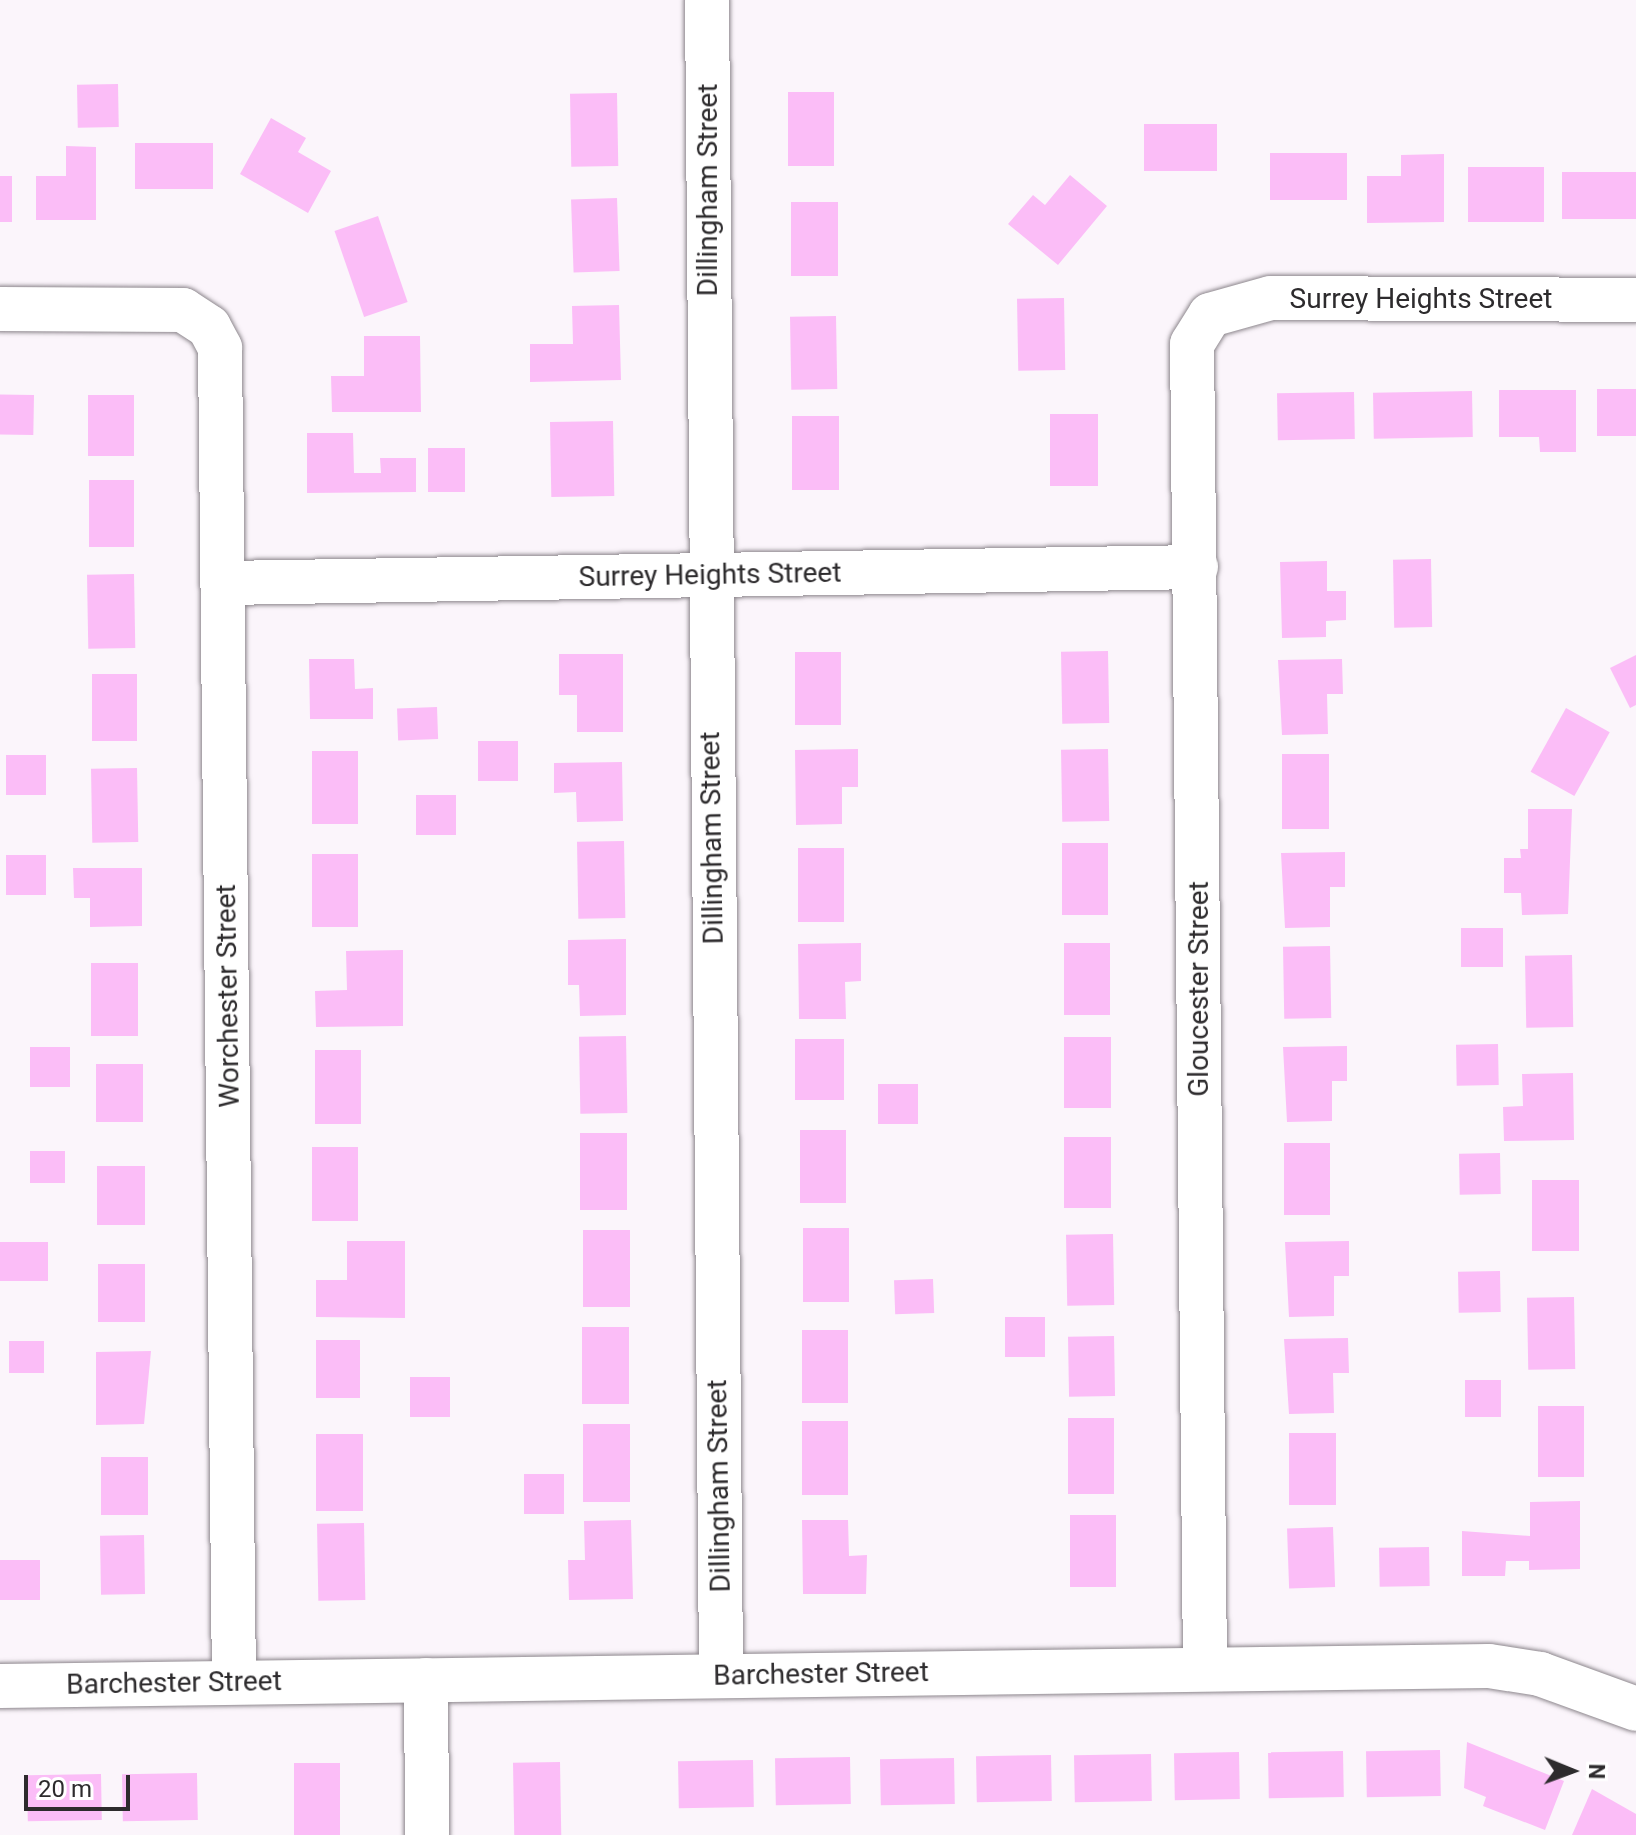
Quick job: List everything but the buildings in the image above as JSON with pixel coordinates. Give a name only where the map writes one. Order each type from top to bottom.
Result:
[{"type":"street","name":"Dillingham Street","points":[[707,0],[709,574],[721,1676]]},
{"type":"street","name":"Surrey Heights Street","points":[[1210,315],[1271,298],[1636,300]]},
{"type":"street","name":"Worchester Street","points":[[0,309],[162,307],[198,317],[220,348],[234,1682]]},
{"type":"street","name":"Gloucester Street","points":[[1205,1668],[1196,567],[1188,374],[1192,344],[1210,315]]},
{"type":"street","name":"Surrey Heights Street","points":[[224,583],[1196,567]]},
{"type":"street","name":"Barchester Street","points":[[0,1686],[1489,1666],[1540,1674],[1636,1709]]},
{"type":"street","points":[[426,1680],[427,1835]]}]
